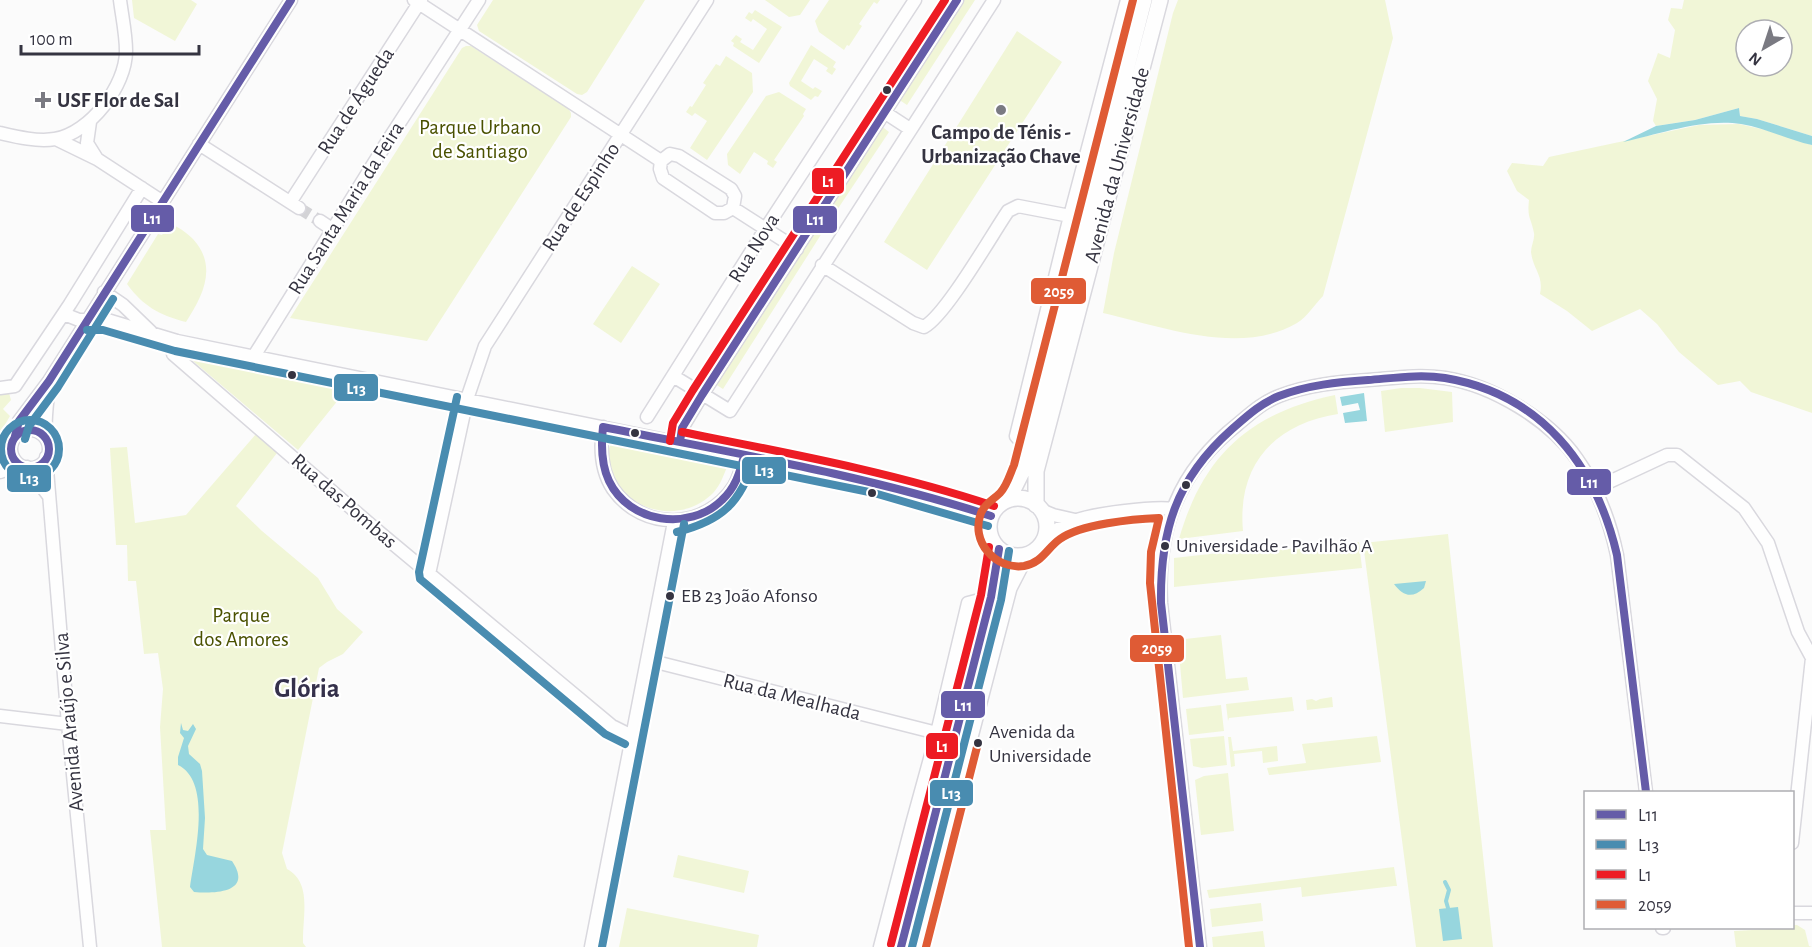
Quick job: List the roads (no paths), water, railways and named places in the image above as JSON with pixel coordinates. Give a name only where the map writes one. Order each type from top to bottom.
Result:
[{"type":"main road","name":"Avenida da Universidade","points":[[1008,500],[1024,468],[1144,0]]},
{"type":"main road","name":"Avenida da Universidade","points":[[1038,508],[1036,471],[1160,0]]},
{"type":"main road","points":[[1018,498],[1028,500],[1038,508],[1046,523],[1045,538],[1041,545],[1026,555],[1016,556],[999,549],[990,534],[991,516],[1001,504],[1018,498]]},
{"type":"main road","points":[[901,947],[991,597],[999,549]]},
{"type":"main road","points":[[915,947],[1009,588],[1026,555]]},
{"type":"street","points":[[56,139],[90,122],[111,97],[120,76],[126,52],[120,0]]},
{"type":"street","points":[[49,497],[12,455],[13,440],[19,421],[49,381],[291,0]]},
{"type":"street","name":"Rua Santa Maria da Feira","points":[[254,356],[478,0]]},
{"type":"street","name":"Rua de Espinho","points":[[429,573],[467,399],[485,346],[707,0]]},
{"type":"street","name":"Rua Nova","points":[[647,417],[766,228],[915,0]]},
{"type":"street","name":"Rua Nova","points":[[680,442],[682,428],[702,395],[957,0]]},
{"type":"street","points":[[673,376],[730,411],[994,0]]},
{"type":"street","name":"Avenida da Universidade","points":[[1028,450],[1016,436],[1070,216],[1127,0]]},
{"type":"street","points":[[418,1],[661,161]]},
{"type":"street","name":"Rua de Águeda","points":[[199,144],[295,205],[418,1]]},
{"type":"street","points":[[884,112],[910,129]]},
{"type":"street","points":[[90,122],[87,143],[97,159]]},
{"type":"street","points":[[0,133],[17,137],[56,139],[97,159],[163,202]]},
{"type":"street","points":[[670,154],[679,156],[731,189],[735,196],[734,208],[724,213],[715,213],[663,178],[660,169],[661,161],[670,154]]},
{"type":"street","points":[[0,388],[15,386],[64,314],[142,188]]},
{"type":"street","points":[[822,265],[913,323],[924,327],[932,322],[1008,211],[1018,206],[1070,216]]},
{"type":"street","points":[[734,208],[797,249]]},
{"type":"street","points":[[320,221],[332,229]]},
{"type":"street","points":[[104,292],[123,305],[151,332]]},
{"type":"street","points":[[64,314],[86,320],[104,319],[177,340],[876,483],[991,516]]},
{"type":"street","name":"Rua das Pombas","points":[[173,354],[612,726],[630,735]]},
{"type":"street","points":[[1200,947],[1161,603],[1160,561],[1168,521],[1186,481],[1200,460],[1226,433],[1256,409],[1276,397],[1337,382],[1407,376],[1444,378],[1477,386],[1529,413],[1552,432],[1577,458],[1611,526],[1617,555],[1646,791]]},
{"type":"street","points":[[0,472],[38,465],[46,458],[49,448],[44,418],[49,381]]},
{"type":"street","points":[[603,427],[602,459],[606,476],[614,490],[623,500],[640,512],[659,520],[674,522],[690,518],[716,504],[734,486],[744,456]]},
{"type":"street","points":[[0,452],[25,430],[31,429],[46,438]]},
{"type":"street","points":[[1594,489],[1667,455],[1677,456],[1744,508],[1768,543],[1798,632],[1812,658],[1794,811]]},
{"type":"street","name":"Avenida Araújo e Silva","points":[[46,458],[68,724],[90,947]]},
{"type":"street","points":[[1038,508],[1053,515],[1075,520]]},
{"type":"street","points":[[1045,538],[1075,520],[1146,508],[1173,509]]},
{"type":"street","points":[[591,947],[600,876],[648,660],[674,522]]},
{"type":"street","points":[[880,947],[937,733],[968,603],[991,597]]},
{"type":"street","name":"Rua da Mealhada","points":[[648,660],[937,733]]},
{"type":"street","points":[[0,716],[68,724]]},
{"type":"street","points":[[1794,914],[1812,913]]},
{"type":"water","points":[[1739,108],[1740,116],[1812,136],[1812,145],[1750,126],[1727,123],[1697,125],[1623,142],[1656,126],[1695,120]]},
{"type":"water","points":[[1364,393],[1367,421],[1345,423],[1343,413],[1360,410],[1358,403],[1342,406],[1340,397]]},
{"type":"water","points":[[1426,581],[1424,588],[1412,595],[1404,593],[1394,584]]},
{"type":"water","points":[[181,723],[183,730],[188,731],[193,724],[196,729],[188,746],[189,754],[200,764],[202,771],[205,818],[203,849],[207,855],[232,861],[237,871],[238,879],[235,885],[222,891],[194,892],[190,887],[199,821],[195,787],[189,774],[178,765],[184,738],[180,733]]},
{"type":"water","points":[[1458,907],[1462,939],[1443,941],[1439,909]]},
{"type":"waterway","points":[[1445,882],[1449,890],[1446,901],[1448,908]]},
{"type":"tunnel","points":[[299,208],[320,221]]},
{"type":"place","name":"USF Flor de Sal","points":[[43,100]]},
{"type":"place","name":"Campo de Ténis - Urbanização Chave","points":[[1001,110]]},
{"type":"place","name":"Universidade - Pavilhão A","points":[[1165,546]]},
{"type":"place","name":"EB 23 João Afonso","points":[[670,596]]},
{"type":"place","name":"Avenida da Universidade","points":[[978,743]]},
{"type":"district","name":"Glória","points":[[307,688]]},
{"type":"park label","name":"Parque Urbano de Santiago","points":[[480,139]]},
{"type":"park label","name":"Parque dos Amores","points":[[241,627]]}]
